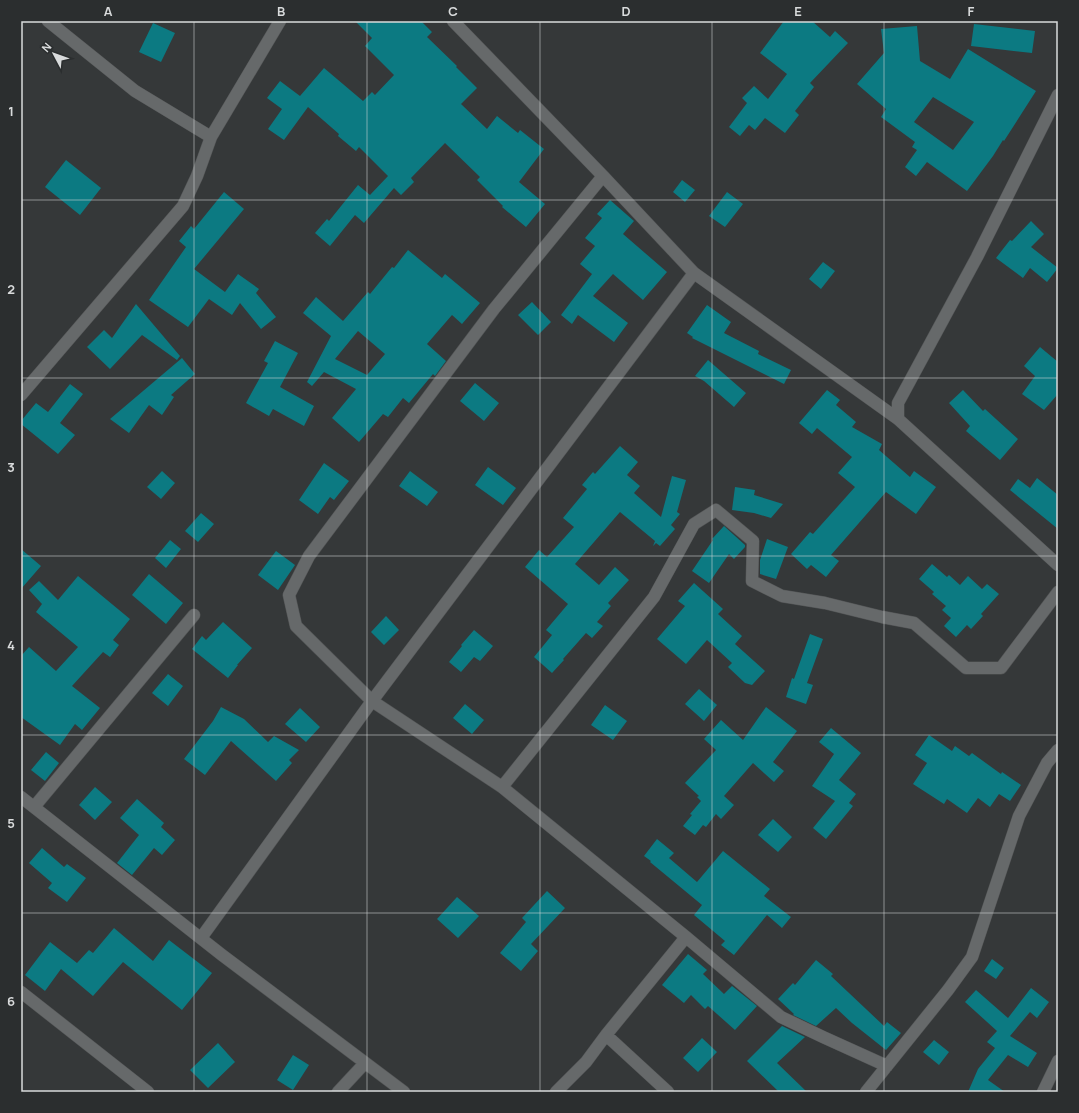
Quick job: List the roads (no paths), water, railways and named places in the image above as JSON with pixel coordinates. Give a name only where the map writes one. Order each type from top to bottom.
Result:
[{"type":"street","points":[[48,21],[135,90],[211,137]]},
{"type":"street","points":[[21,395],[183,206],[197,176],[211,137],[280,21]]},
{"type":"street","points":[[453,21],[603,176],[694,273],[898,419],[1058,565]]},
{"type":"street","points":[[898,419],[898,403],[977,257],[1058,94]]},
{"type":"street","points":[[603,176],[494,309],[309,556],[289,595],[296,626],[372,701],[502,787],[686,937],[781,1017],[823,1038],[887,1066]]},
{"type":"street","points":[[201,938],[372,701],[694,273]]},
{"type":"street","points":[[502,787],[654,597],[694,524],[716,510],[753,541],[752,581],[782,596],[825,603],[914,623],[966,668],[1001,668],[1058,592]]},
{"type":"street","points":[[34,807],[194,615]]},
{"type":"street","points":[[866,1092],[948,990],[972,957],[1019,816],[1047,763],[1058,750]]},
{"type":"street","points":[[21,796],[201,938],[404,1092]]},
{"type":"street","points":[[556,1092],[586,1062],[606,1035],[686,937]]},
{"type":"street","points":[[21,992],[148,1092]]},
{"type":"street","points":[[606,1035],[668,1092]]},
{"type":"street","points":[[1043,1092],[1058,1061]]},
{"type":"street","points":[[338,1092],[365,1063]]}]
